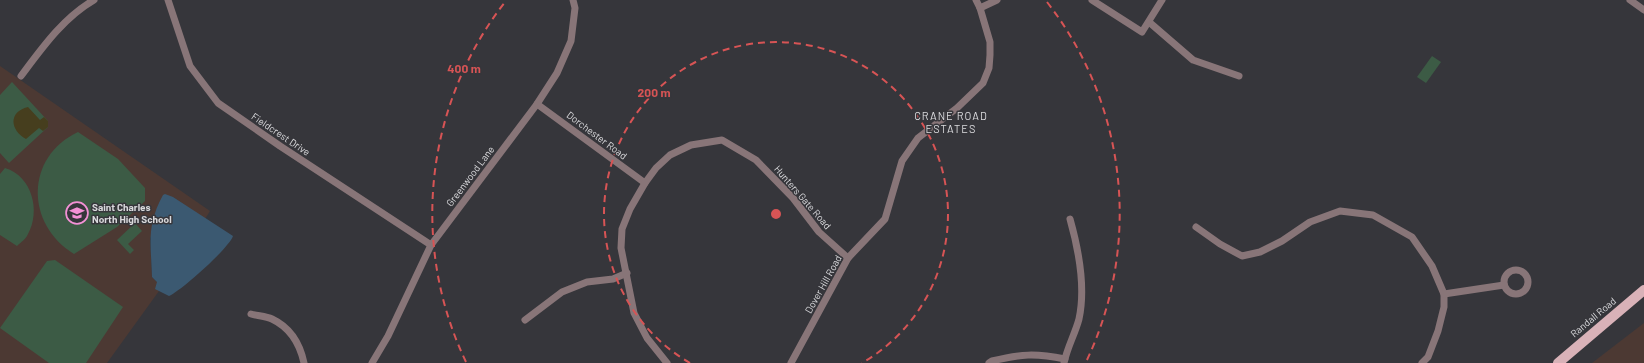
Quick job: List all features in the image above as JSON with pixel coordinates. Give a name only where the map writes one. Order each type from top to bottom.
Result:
[{"type":"main road","name":"Randall Road","points":[[1558,363],[1644,290]]},
{"type":"street","points":[[21,76],[48,40],[64,23],[94,0]]},
{"type":"street","name":"Fieldcrest Drive","points":[[168,0],[190,66],[218,103],[286,150],[431,245]]},
{"type":"street","name":"Greenwood Lane","points":[[372,363],[388,336],[431,245],[537,104],[557,73],[571,41],[575,8],[574,0]]},
{"type":"street","name":"Dover Hill Road","points":[[791,363],[848,258],[885,220],[902,161],[918,138],[957,108],[983,83],[989,68],[990,42],[980,8],[976,0]]},
{"type":"street","points":[[980,8],[997,0]]},
{"type":"street","points":[[1092,0],[1142,32],[1162,0]]},
{"type":"street","points":[[1630,0],[1644,10]]},
{"type":"street","points":[[1149,22],[1193,60],[1239,76]]},
{"type":"street","name":"Dorchester Road","points":[[537,104],[645,184]]},
{"type":"street","name":"Hunters Gate Road","points":[[667,363],[647,338],[634,314],[627,273],[621,252],[622,229],[630,209],[656,168],[670,155],[691,145],[722,140],[756,160],[793,198],[819,232],[848,258]]},
{"type":"street","points":[[1196,227],[1220,244],[1242,256],[1260,252],[1282,241],[1310,222],[1340,211],[1373,215],[1412,237],[1432,266],[1444,294],[1444,307],[1438,331],[1428,357],[1422,363]]},
{"type":"street","points":[[989,363],[1018,354],[1045,355],[1064,361],[1079,320],[1082,297],[1078,246],[1070,219]]},
{"type":"street","points":[[525,320],[562,292],[587,282],[613,279],[627,273]]},
{"type":"street","points":[[1444,294],[1504,284]]},
{"type":"street","points":[[251,314],[272,319],[284,327],[294,337],[300,348],[304,363]]},
{"type":"shaded area","name":"Saint Charles North High School","points":[[0,66],[210,211],[205,219],[173,197],[150,238],[152,277],[157,282],[157,289],[159,291],[107,363],[0,363]]},
{"type":"shaded area","points":[[1644,323],[1644,363],[1592,363]]},
{"type":"green space","points":[[1432,56],[1441,62],[1426,83],[1417,77]]},
{"type":"green space","points":[[12,82],[48,121],[48,127],[9,163],[0,153],[0,95]]},
{"type":"green space","points":[[78,132],[118,159],[145,188],[145,201],[117,227],[74,254],[58,241],[46,226],[40,209],[38,191],[41,174],[48,157],[61,143]]},
{"type":"green space","points":[[5,168],[22,178],[32,195],[34,205],[32,225],[26,237],[17,246],[0,235],[0,174]]},
{"type":"green space","points":[[135,223],[142,231],[128,244],[134,250],[130,254],[117,240]]},
{"type":"green space","points":[[55,260],[123,307],[86,363],[49,363],[0,328],[47,261]]},
{"type":"sand","points":[[28,107],[40,120],[44,117],[48,121],[48,127],[43,131],[39,128],[26,139],[14,126],[14,117],[22,109]]},
{"type":"water","points":[[165,194],[173,197],[233,236],[223,250],[204,269],[184,286],[169,296],[155,289],[157,282],[152,277],[151,255],[151,235],[154,216],[163,195]]},
{"type":"place","name":"Saint Charles North High School","points":[[77,213]]},
{"type":"district","name":"CRANE ROAD ESTATES","points":[[951,122]]}]
